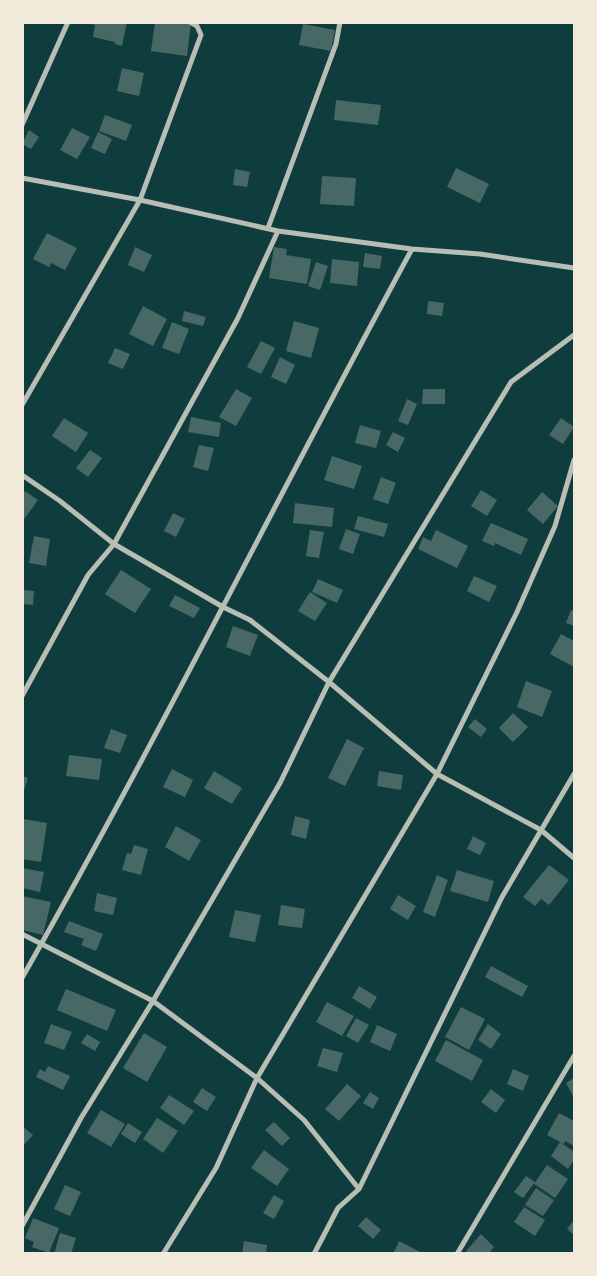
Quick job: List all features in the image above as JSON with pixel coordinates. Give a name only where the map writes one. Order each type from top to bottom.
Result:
[{"type":"street","points":[[22,125],[68,22]]},
{"type":"street","points":[[22,405],[140,200],[200,35],[197,26],[190,22]]},
{"type":"street","points":[[268,228],[336,44],[340,22]]},
{"type":"street","points":[[22,178],[140,200],[278,231],[412,249],[480,254],[574,268]]},
{"type":"street","points":[[22,696],[88,575],[114,544],[238,318],[278,231]]},
{"type":"street","points":[[22,978],[119,806],[319,420],[412,249]]},
{"type":"street","points":[[22,1226],[82,1118],[153,1001],[280,783],[329,682],[512,382],[574,335]]},
{"type":"street","points":[[163,1254],[216,1168],[257,1078],[437,774],[521,603],[555,526],[574,460]]},
{"type":"street","points":[[22,475],[60,501],[114,544],[223,607],[250,620],[329,682],[437,774],[541,830],[574,858]]},
{"type":"street","points":[[314,1254],[338,1208],[359,1188],[502,897],[574,774]]},
{"type":"street","points":[[22,934],[153,1001],[257,1078],[304,1120],[359,1188]]},
{"type":"street","points":[[457,1254],[574,1056]]},
{"type":"building","points":[[91,22],[127,22],[122,46],[115,44],[115,42],[93,37],[95,25],[90,24]]},
{"type":"building","points":[[155,22],[191,24],[187,56],[151,51]]},
{"type":"building","points":[[303,24],[335,30],[331,51],[299,45]]},
{"type":"building","points":[[122,68],[144,73],[139,96],[117,91]]},
{"type":"building","points":[[336,100],[381,105],[378,125],[334,120]]},
{"type":"building","points":[[105,115],[132,125],[126,141],[99,131]]},
{"type":"building","points":[[72,128],[90,137],[77,159],[60,150]]},
{"type":"building","points":[[29,130],[39,137],[31,149],[22,144]]},
{"type":"building","points":[[98,132],[112,139],[105,154],[91,148]]},
{"type":"building","points":[[456,168],[489,184],[480,203],[447,187]]},
{"type":"building","points":[[235,169],[250,172],[247,187],[233,185]]},
{"type":"building","points":[[322,176],[356,178],[354,206],[320,204]]},
{"type":"building","points":[[47,233],[77,248],[65,270],[51,263],[49,267],[33,259]]},
{"type":"building","points":[[135,247],[152,255],[144,272],[128,265]]},
{"type":"building","points":[[274,247],[287,249],[286,255],[311,259],[307,284],[269,278]]},
{"type":"building","points":[[365,253],[382,256],[380,269],[363,267]]},
{"type":"building","points":[[332,259],[359,262],[357,286],[330,283]]},
{"type":"building","points":[[316,262],[328,266],[320,290],[308,286]]},
{"type":"building","points":[[428,301],[444,303],[442,316],[427,314]]},
{"type":"building","points":[[143,306],[167,319],[153,346],[129,334]]},
{"type":"building","points":[[184,311],[206,317],[203,326],[182,321]]},
{"type":"building","points":[[294,321],[319,328],[311,358],[286,351]]},
{"type":"building","points":[[172,322],[189,329],[179,354],[162,348]]},
{"type":"building","points":[[261,341],[275,348],[261,374],[247,367]]},
{"type":"building","points":[[115,348],[130,354],[123,369],[108,363]]},
{"type":"building","points":[[280,357],[295,365],[286,384],[271,377]]},
{"type":"building","points":[[236,389],[252,398],[236,426],[219,417]]},
{"type":"building","points":[[423,389],[445,389],[445,404],[422,404]]},
{"type":"building","points":[[407,399],[417,404],[408,425],[398,421]]},
{"type":"building","points":[[191,417],[221,423],[219,437],[188,432]]},
{"type":"building","points":[[64,418],[88,433],[76,452],[52,436]]},
{"type":"building","points":[[561,418],[574,427],[563,444],[549,435]]},
{"type":"building","points":[[360,425],[381,431],[376,448],[355,443]]},
{"type":"building","points":[[393,432],[405,438],[398,452],[386,445]]},
{"type":"building","points":[[199,445],[214,448],[208,471],[193,467]]},
{"type":"building","points":[[90,450],[102,458],[88,477],[76,468]]},
{"type":"building","points":[[332,456],[362,466],[354,489],[324,480]]},
{"type":"building","points":[[381,477],[396,483],[388,504],[373,499]]},
{"type":"building","points":[[481,490],[497,500],[487,516],[471,506]]},
{"type":"building","points":[[25,491],[38,500],[22,522],[22,495]]},
{"type":"building","points":[[542,492],[558,506],[543,524],[527,510]]},
{"type":"building","points":[[295,503],[334,508],[332,527],[293,523]]},
{"type":"building","points":[[173,513],[185,519],[176,537],[164,531]]},
{"type":"building","points":[[358,516],[388,524],[384,537],[354,529]]},
{"type":"building","points":[[491,523],[528,539],[521,555],[495,543],[494,546],[482,541]]},
{"type":"building","points":[[346,529],[360,534],[353,554],[339,549]]},
{"type":"building","points":[[310,530],[324,532],[319,558],[306,556]]},
{"type":"building","points":[[436,530],[468,546],[457,568],[418,549],[423,537],[431,541]]},
{"type":"building","points":[[34,536],[50,539],[46,566],[29,563]]},
{"type":"building","points":[[121,570],[151,589],[135,613],[105,594]]},
{"type":"building","points":[[474,576],[497,586],[489,602],[467,591]]},
{"type":"building","points":[[318,579],[343,590],[337,603],[312,592]]},
{"type":"building","points":[[22,590],[34,591],[33,605],[22,604]]},
{"type":"building","points":[[310,592],[327,603],[315,621],[298,611]]},
{"type":"building","points":[[175,595],[200,608],[194,618],[169,606]]},
{"type":"building","points":[[571,610],[574,611],[574,626],[566,623]]},
{"type":"building","points":[[233,626],[258,635],[250,656],[226,647]]},
{"type":"building","points":[[561,634],[574,641],[574,667],[550,654]]},
{"type":"building","points":[[526,681],[552,691],[542,717],[517,707]]},
{"type":"building","points":[[513,713],[528,727],[513,742],[499,728]]},
{"type":"building","points":[[475,719],[487,729],[481,737],[468,727]]},
{"type":"building","points":[[111,729],[127,735],[120,753],[104,748]]},
{"type":"building","points":[[347,739],[364,748],[345,786],[328,778]]},
{"type":"building","points":[[69,755],[102,759],[99,780],[66,776]]},
{"type":"building","points":[[172,769],[193,780],[185,797],[163,787]]},
{"type":"building","points":[[214,771],[242,788],[232,804],[204,788]]},
{"type":"building","points":[[379,771],[403,775],[401,790],[377,786]]},
{"type":"building","points":[[22,776],[28,778],[23,793],[22,793]]},
{"type":"building","points":[[295,816],[310,820],[306,839],[291,835]]},
{"type":"building","points":[[24,819],[47,823],[41,862],[22,859]]},
{"type":"building","points":[[176,826],[201,840],[189,861],[165,847]]},
{"type":"building","points":[[473,836],[486,843],[480,855],[467,849]]},
{"type":"building","points":[[134,845],[148,849],[141,875],[122,870],[127,853],[131,854]]},
{"type":"building","points":[[549,865],[569,880],[549,905],[541,899],[535,906],[523,897]]},
{"type":"building","points":[[22,868],[44,872],[40,892],[22,888]]},
{"type":"building","points":[[457,870],[494,881],[488,902],[450,891]]},
{"type":"building","points":[[437,875],[448,880],[435,917],[423,912]]},
{"type":"building","points":[[97,893],[117,898],[113,915],[94,911]]},
{"type":"building","points":[[398,895],[416,906],[408,920],[390,909]]},
{"type":"building","points":[[22,896],[51,902],[43,935],[22,930]]},
{"type":"building","points":[[281,905],[305,909],[302,928],[278,925]]},
{"type":"building","points":[[235,910],[261,915],[255,942],[229,937]]},
{"type":"building","points":[[69,921],[103,934],[96,951],[81,945],[84,939],[64,932]]},
{"type":"building","points":[[491,966],[528,986],[522,997],[485,977]]},
{"type":"building","points":[[359,986],[377,997],[370,1009],[352,998]]},
{"type":"building","points":[[66,989],[116,1010],[107,1031],[57,1010]]},
{"type":"building","points":[[327,1002],[354,1016],[342,1036],[316,1022]]},
{"type":"building","points":[[461,1007],[485,1019],[469,1050],[445,1037]]},
{"type":"building","points":[[356,1018],[369,1025],[358,1043],[346,1036]]},
{"type":"building","points":[[51,1024],[72,1032],[64,1050],[44,1043]]},
{"type":"building","points":[[488,1024],[501,1034],[491,1049],[478,1040]]},
{"type":"building","points":[[377,1025],[397,1034],[390,1051],[370,1042]]},
{"type":"building","points":[[144,1033],[167,1047],[147,1082],[123,1068]]},
{"type":"building","points":[[87,1034],[100,1042],[95,1051],[81,1043]]},
{"type":"building","points":[[446,1040],[483,1060],[472,1081],[435,1061]]},
{"type":"building","points":[[323,1048],[343,1053],[337,1072],[317,1066]]},
{"type":"building","points":[[48,1066],[70,1076],[63,1090],[36,1077],[40,1069],[45,1072]]},
{"type":"building","points":[[513,1069],[529,1076],[523,1091],[507,1084]]},
{"type":"building","points":[[574,1078],[574,1098],[566,1083]]},
{"type":"building","points":[[347,1084],[361,1096],[339,1121],[325,1109]]},
{"type":"building","points":[[202,1088],[216,1097],[207,1111],[193,1102]]},
{"type":"building","points":[[491,1089],[505,1100],[496,1113],[481,1102]]},
{"type":"building","points":[[370,1092],[379,1098],[373,1109],[363,1103]]},
{"type":"building","points":[[169,1095],[194,1111],[184,1125],[160,1108]]},
{"type":"building","points":[[101,1110],[125,1124],[111,1147],[87,1133]]},
{"type":"building","points":[[559,1113],[574,1121],[574,1146],[565,1141],[564,1144],[547,1135]]},
{"type":"building","points":[[157,1118],[178,1131],[163,1153],[143,1139]]},
{"type":"building","points":[[274,1122],[290,1138],[282,1146],[265,1130]]},
{"type":"building","points":[[128,1123],[142,1132],[135,1143],[121,1134]]},
{"type":"building","points":[[22,1126],[33,1135],[22,1147]]},
{"type":"building","points":[[560,1142],[574,1152],[574,1160],[568,1169],[551,1156]]},
{"type":"building","points":[[264,1150],[289,1169],[277,1186],[251,1168]]},
{"type":"building","points":[[547,1165],[568,1179],[555,1198],[534,1184]]},
{"type":"building","points":[[526,1176],[535,1182],[523,1198],[514,1192]]},
{"type":"building","points":[[65,1185],[81,1192],[70,1216],[54,1209]]},
{"type":"building","points":[[536,1188],[554,1200],[543,1216],[525,1205]]},
{"type":"building","points":[[274,1195],[284,1201],[274,1219],[263,1213]]},
{"type":"building","points":[[524,1207],[545,1220],[535,1236],[514,1222]]},
{"type":"building","points":[[366,1217],[381,1230],[373,1239],[358,1226]]},
{"type":"building","points":[[33,1218],[59,1228],[49,1253],[32,1247],[34,1242],[25,1238]]},
{"type":"building","points":[[574,1220],[574,1235],[567,1229]]},
{"type":"building","points":[[60,1233],[76,1238],[71,1254],[54,1254]]},
{"type":"building","points":[[481,1234],[494,1247],[488,1254],[469,1254],[466,1251]]},
{"type":"building","points":[[244,1241],[267,1245],[266,1254],[242,1254]]},
{"type":"building","points":[[399,1241],[424,1254],[393,1254]]}]
